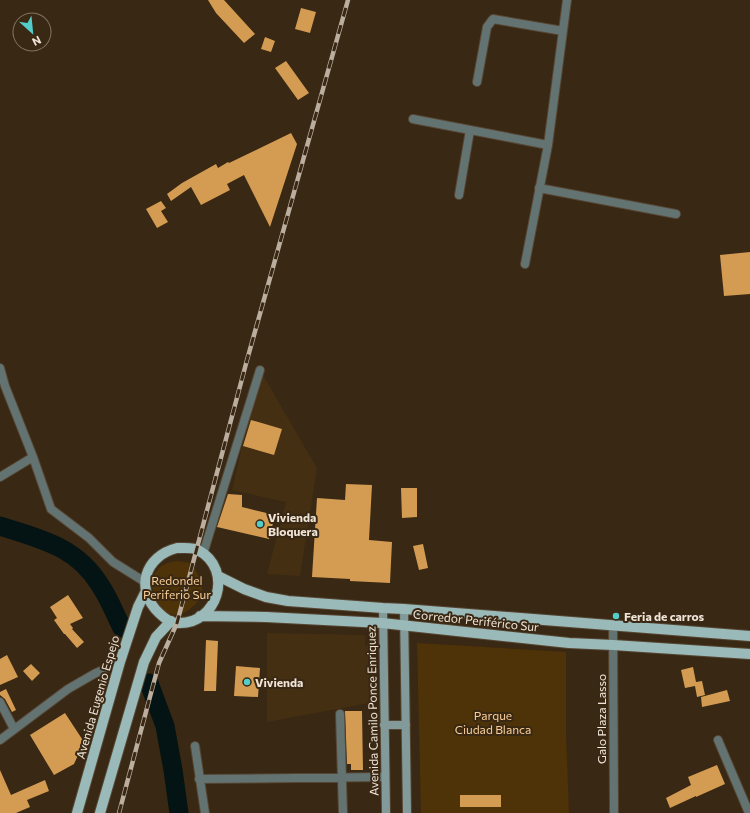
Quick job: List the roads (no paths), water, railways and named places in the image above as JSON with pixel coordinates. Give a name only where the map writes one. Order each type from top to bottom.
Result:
[{"type":"main road","points":[[177,548],[198,550],[212,562],[218,576],[218,592],[216,599],[207,611],[191,622],[177,623],[171,622],[164,618],[153,607],[148,599],[145,586],[147,574],[153,563],[162,554],[177,548]]},
{"type":"main road","name":"Corredor Periférico Sur","points":[[218,576],[244,589],[266,597],[288,601],[750,636]]},
{"type":"main road","name":"Avenida Eugenio Espejo","points":[[77,813],[120,662],[145,586]]},
{"type":"main road","name":"Avenida Camilo Ponce Enriquez","points":[[383,608],[382,623],[386,813]]},
{"type":"main road","points":[[404,609],[407,813]]},
{"type":"main road","name":"Corredor Periférico Sur","points":[[200,616],[266,617],[382,623],[569,643],[750,654]]},
{"type":"main road","points":[[100,813],[144,662],[150,646],[156,637],[171,622]]},
{"type":"main road","points":[[384,725],[406,725]]},
{"type":"street","points":[[525,264],[548,145],[567,0]]},
{"type":"street","points":[[477,82],[487,27],[493,19],[563,31]]},
{"type":"street","points":[[414,119],[548,145]]},
{"type":"street","points":[[459,195],[470,130]]},
{"type":"street","points":[[539,188],[676,214]]},
{"type":"street","points":[[0,368],[5,386],[33,457],[51,509],[89,538],[113,562],[145,586]]},
{"type":"street","points":[[203,554],[260,370]]},
{"type":"street","points":[[0,477],[33,457]]},
{"type":"street","name":"Galo Plaza Lasso","points":[[614,625],[614,813]]},
{"type":"street","points":[[0,740],[68,689],[94,674],[120,662]]},
{"type":"street","points":[[0,702],[14,729]]},
{"type":"street","points":[[340,714],[343,813]]},
{"type":"street","points":[[718,740],[749,813]]},
{"type":"street","points":[[195,746],[205,813]]},
{"type":"street","points":[[199,779],[385,777]]},
{"type":"waterway","points":[[0,526],[43,540],[80,561],[103,590],[122,628]]},
{"type":"waterway","points":[[149,683],[165,726],[179,813]]},
{"type":"railway","points":[[119,813],[159,663],[177,623],[247,360],[348,0]]},
{"type":"place","name":"Vivienda Bloquera","points":[[260,524]]},
{"type":"place","name":"Feria de carros","points":[[616,616]]},
{"type":"place","name":"Vivienda","points":[[247,682]]},
{"type":"park label","name":"Redondel Periferio Sur","points":[[177,587]]},
{"type":"park label","name":"Parque Ciudad Blanca","points":[[493,722]]}]
